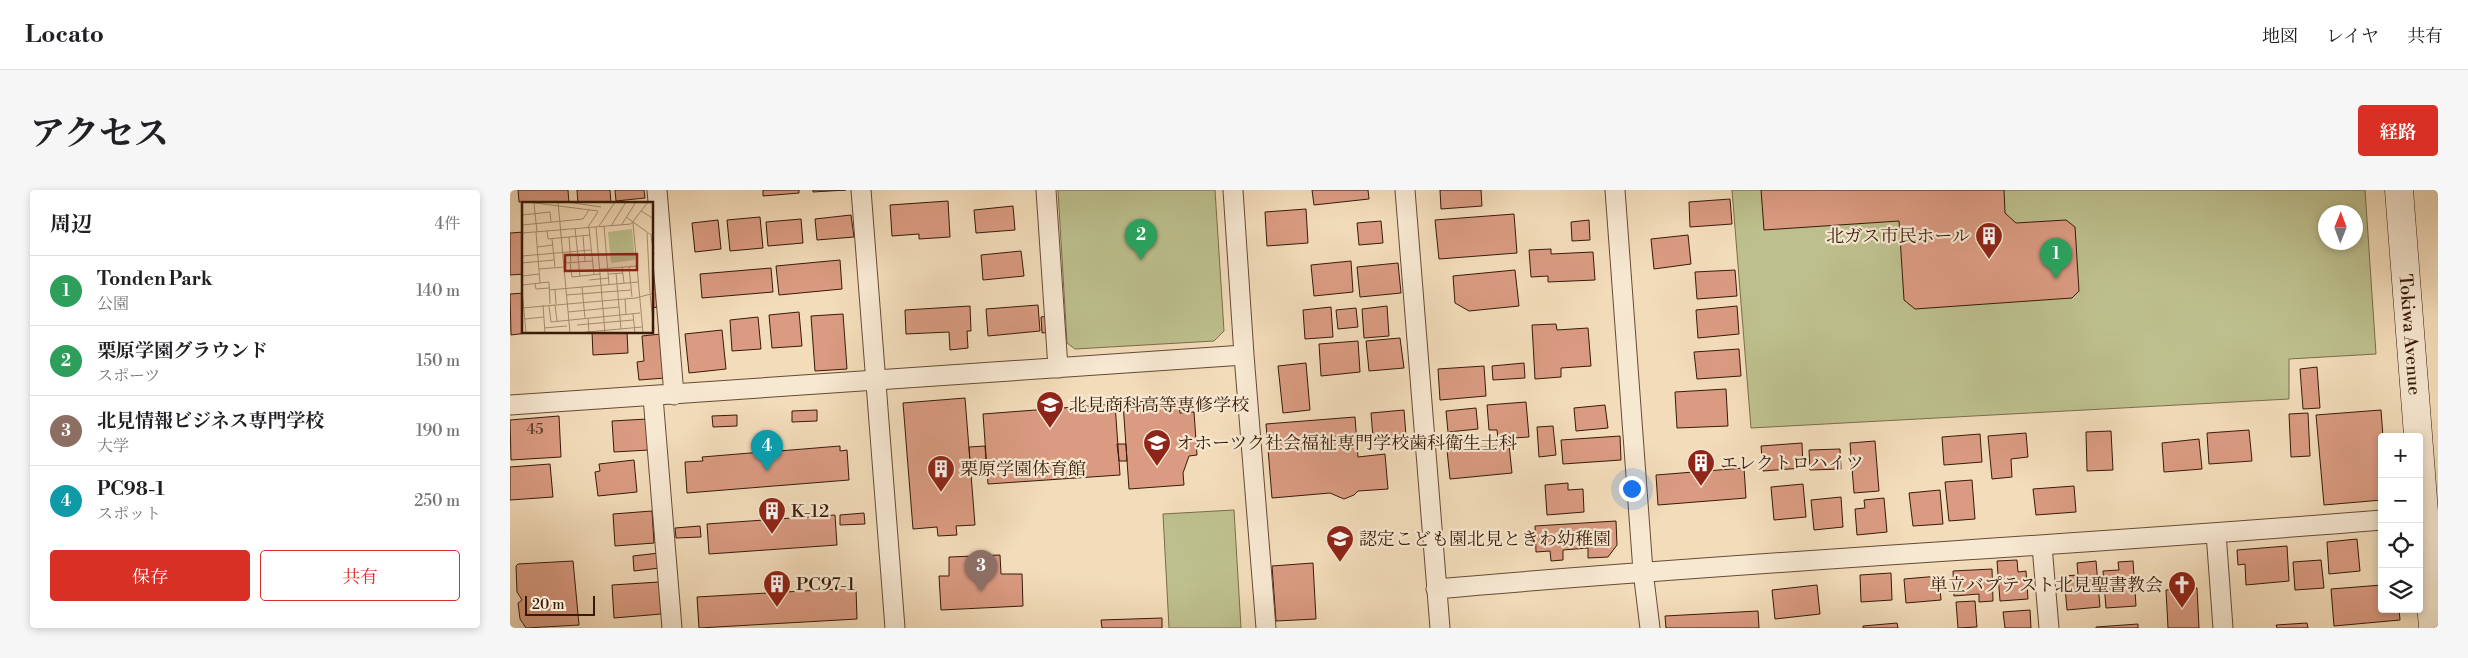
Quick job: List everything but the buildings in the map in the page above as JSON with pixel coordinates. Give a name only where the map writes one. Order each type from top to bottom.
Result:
[{"type":"main road","name":"Tokiwa Avenue","points":[[2399,190],[2419,478]]},
{"type":"main road","name":"Tokiwa Avenue","points":[[2423,523],[2434,618]]},
{"type":"street","points":[[657,190],[674,395]]},
{"type":"street","points":[[861,190],[874,381],[895,628]]},
{"type":"street","points":[[1046,190],[1058,368]]},
{"type":"street","points":[[1234,190],[1244,355],[1266,628]]},
{"type":"street","points":[[1404,190],[1440,628]]},
{"type":"street","points":[[1615,190],[1643,571],[1650,628]]},
{"type":"street","points":[[510,405],[653,397],[1244,355]]},
{"type":"street","points":[[653,397],[672,628]]},
{"type":"street","points":[[1436,590],[1643,571],[2042,546],[2378,520]]},
{"type":"street","points":[[2216,534],[2223,628]]},
{"type":"street","points":[[2042,546],[2049,628]]},
{"type":"green space","points":[[1058,190],[1215,190],[1224,331],[1214,341],[1075,349],[1067,343]]},
{"type":"green space","points":[[1732,190],[2365,190],[2376,354],[2289,359],[2289,399],[1751,428]]},
{"type":"green space","points":[[1234,510],[1241,628],[1169,628],[1163,514]]},
{"type":"place","name":"栗原学園グラウンド","points":[[1141,260]]},
{"type":"place","name":"北ガス市民ホール","points":[[1989,260]]},
{"type":"place","name":"Tonden Park","points":[[2056,279]]},
{"type":"place","name":"北見商科高等専修学校","points":[[1050,429]]},
{"type":"place","name":"オホーツク社会福祉専門学校歯科衛生士科","points":[[1157,467]]},
{"type":"place","name":"PC98-1","points":[[767,471]]},
{"type":"place","name":"エレクトロハイツ","points":[[1701,487]]},
{"type":"place","name":"栗原学園体育館","points":[[941,493]]},
{"type":"place","name":"K-12","points":[[772,535]]},
{"type":"place","name":"認定こども園北見ときわ幼稚園","points":[[1340,563]]},
{"type":"place","name":"北見情報ビジネス専門学校","points":[[981,591]]},
{"type":"place","name":"PC97-1","points":[[777,608]]},
{"type":"place","name":"単立バプテスト北見聖書教会","points":[[2182,609]]}]
